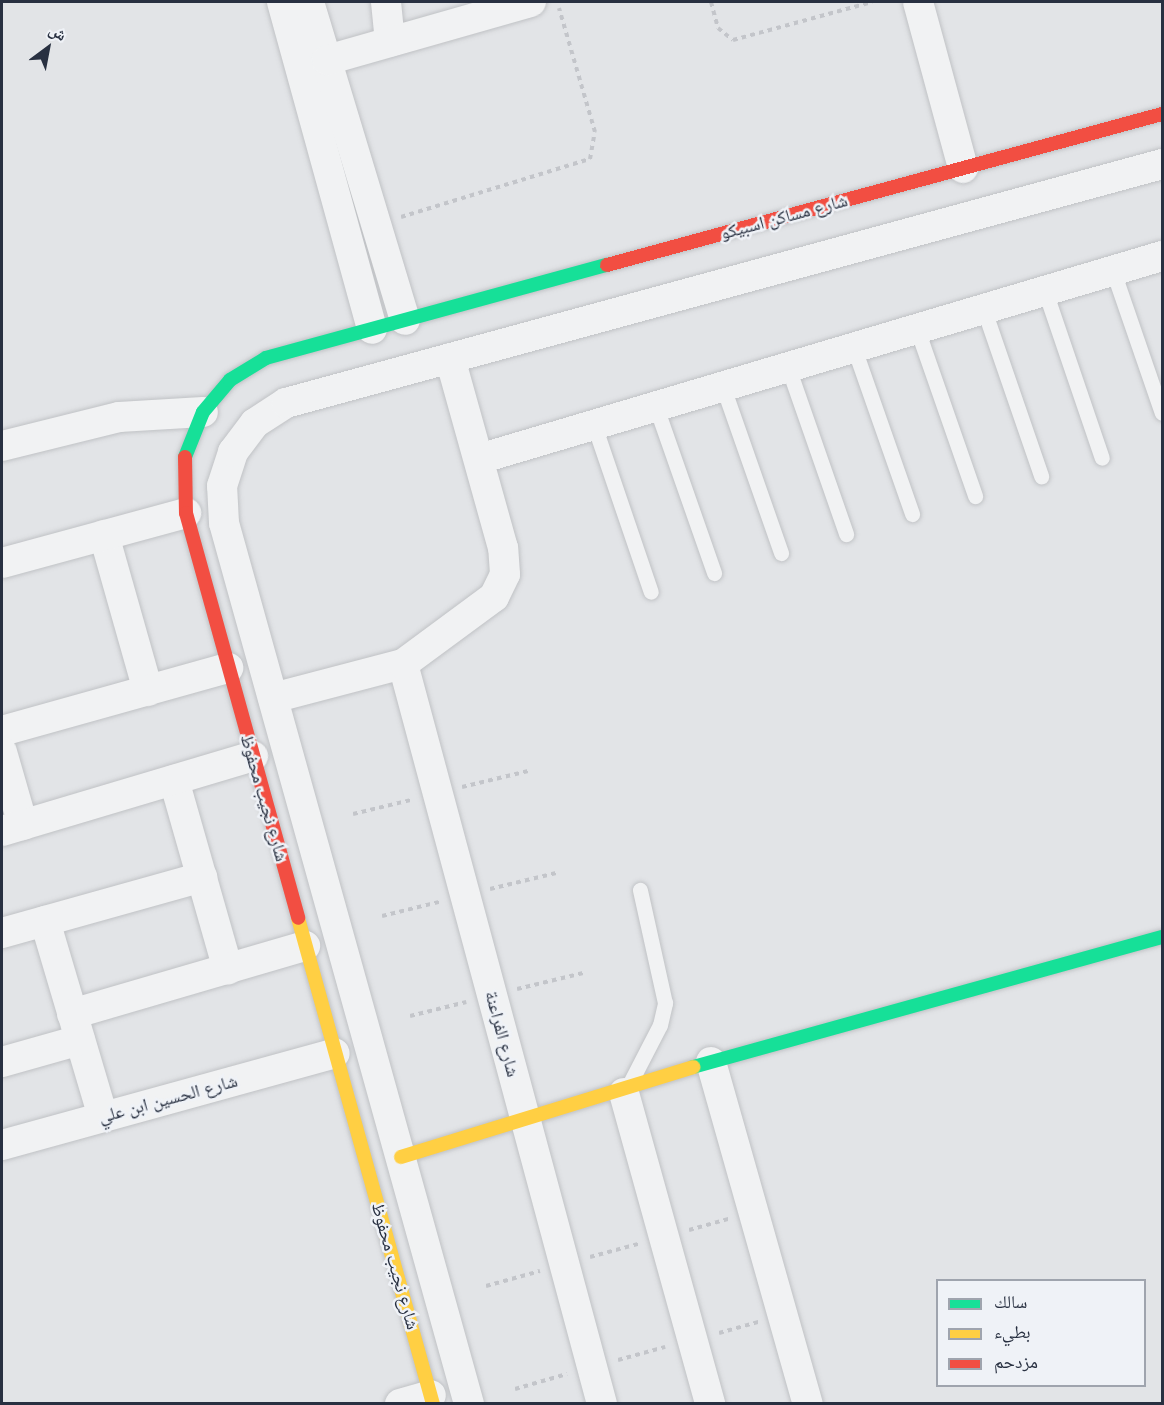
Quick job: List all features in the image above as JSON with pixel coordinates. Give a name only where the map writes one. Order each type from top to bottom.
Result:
[{"type":"street","points":[[282,2],[372,329]]},
{"type":"street","points":[[309,2],[405,320]]},
{"type":"street","points":[[386,2],[390,42]]},
{"type":"street","points":[[327,60],[531,2]]},
{"type":"street","points":[[918,2],[963,168]]},
{"type":"street","name":"شارع مساكن اسبيكو","points":[[405,320],[1162,114]]},
{"type":"street","points":[[273,698],[403,664],[494,597],[505,574],[503,548],[450,358],[1162,164]]},
{"type":"street","points":[[479,459],[1162,256]]},
{"type":"street","name":"شارع نجيب محفوظ","points":[[405,320],[266,358],[230,380],[203,412],[184,460],[186,513],[432,1399]]},
{"type":"street","name":"شارع نجيب محفوظ","points":[[450,358],[286,403],[255,423],[233,452],[222,486],[224,523],[470,1404]]},
{"type":"street","points":[[2,446],[119,417],[203,412]]},
{"type":"street","points":[[2,563],[186,513]]},
{"type":"street","points":[[104,535],[148,690]]},
{"type":"street","name":"شارع الفراعنة","points":[[403,664],[602,1404]]},
{"type":"street","points":[[2,731],[228,668]]},
{"type":"street","points":[[2,752],[12,828],[253,756]]},
{"type":"street","points":[[174,780],[228,969]]},
{"type":"street","points":[[2,933],[202,877]]},
{"type":"street","points":[[45,921],[103,1117]]},
{"type":"street","points":[[401,1157],[624,1093],[711,1062],[1162,937]]},
{"type":"street","points":[[2,1062],[76,1027],[228,969],[305,946]]},
{"type":"street","name":"شارع الحسين ابن علي","points":[[2,1145],[335,1053]]},
{"type":"street","points":[[711,1062],[808,1404]]},
{"type":"street","points":[[624,1093],[661,1238],[710,1404]]},
{"type":"street","points":[[400,1404],[432,1399]]},
{"type":"lane","points":[[1113,271],[1162,413]]},
{"type":"lane","points":[[1045,291],[1102,458]]},
{"type":"lane","points":[[984,310],[1041,476]]},
{"type":"lane","points":[[917,329],[975,496]]},
{"type":"lane","points":[[854,348],[912,514]]},
{"type":"lane","points":[[788,367],[846,534]]},
{"type":"lane","points":[[723,387],[782,553]]},
{"type":"lane","points":[[656,406],[714,573]]},
{"type":"lane","points":[[594,425],[651,592]]},
{"type":"lane","points":[[624,1093],[660,1025],[665,1003],[640,890]]},
{"type":"path","points":[[377,224],[590,159],[595,132],[557,2]]},
{"type":"path","points":[[711,2],[718,28],[733,40],[872,2]]},
{"type":"path","points":[[486,1286],[752,1212]]},
{"type":"path","points":[[515,1389],[782,1315]]},
{"type":"traffic: fast","points":[[185,457],[203,412],[230,380],[266,358],[607,265]]},
{"type":"traffic: fast","points":[[693,1067],[1162,937]]},
{"type":"traffic: slow","points":[[298,918],[433,1404]]},
{"type":"traffic: slow","points":[[401,1157],[693,1067]]},
{"type":"traffic: jam","points":[[607,265],[1162,114]]},
{"type":"traffic: jam","points":[[185,457],[186,513],[298,918]]}]
